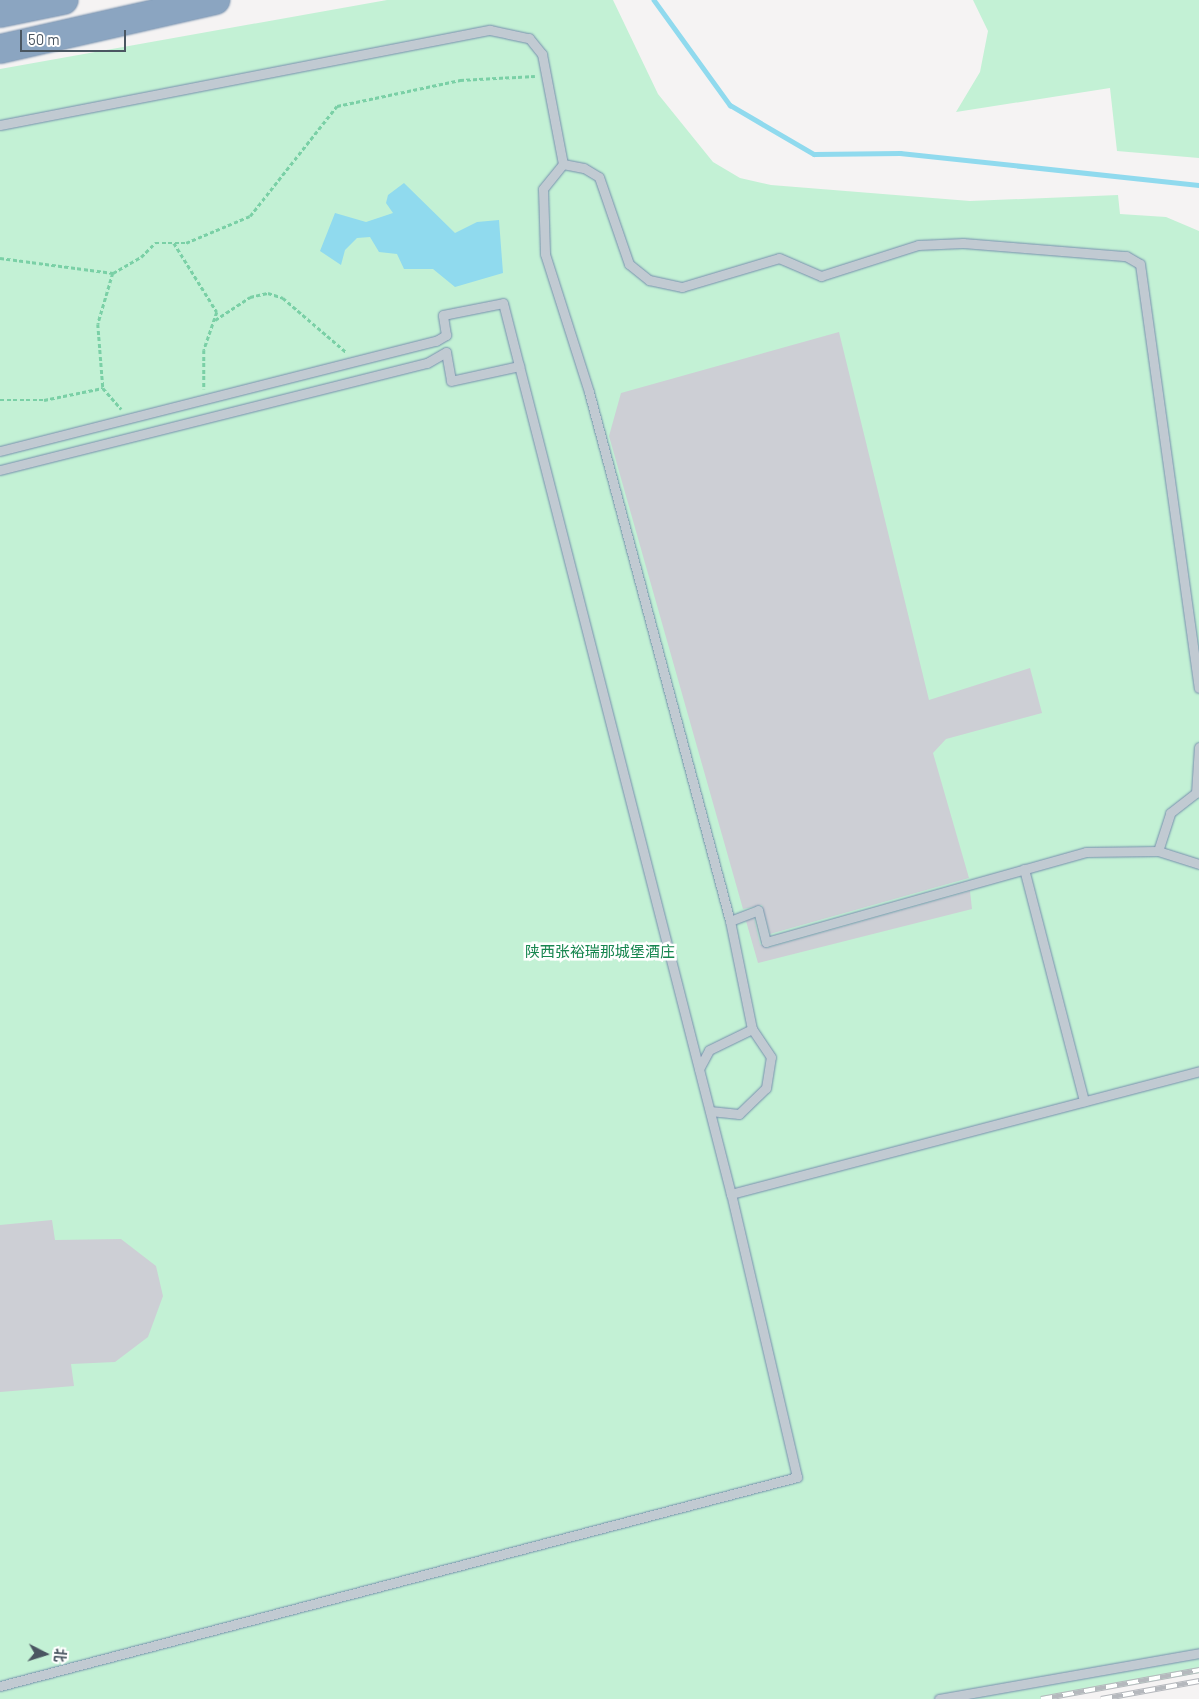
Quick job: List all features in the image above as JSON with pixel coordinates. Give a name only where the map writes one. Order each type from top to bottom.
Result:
[{"type":"highway","points":[[0,13],[64,0]]},
{"type":"highway","points":[[0,49],[215,0]]},
{"type":"lane","points":[[0,125],[490,30],[529,38],[542,54],[563,164],[543,189],[545,254],[589,392],[730,921],[752,1029],[772,1057],[766,1088],[739,1114],[710,1111]]},
{"type":"lane","points":[[563,164],[584,168],[599,177],[629,264],[649,280],[682,287],[779,258],[821,276],[918,245],[954,243],[1126,256],[1140,264],[1199,688]]},
{"type":"lane","points":[[0,451],[436,341],[446,334],[443,314],[503,303],[731,1194],[797,1477],[0,1685]]},
{"type":"lane","points":[[0,470],[427,363],[446,352],[451,381],[519,366]]},
{"type":"lane","points":[[1158,851],[1170,813],[1196,793],[1199,747]]},
{"type":"lane","points":[[730,921],[758,910],[766,942],[1086,852],[1158,851],[1199,864]]},
{"type":"lane","points":[[1024,868],[1084,1101]]},
{"type":"lane","points":[[699,1069],[709,1050],[752,1029]]},
{"type":"lane","points":[[731,1194],[1199,1071]]},
{"type":"lane","points":[[939,1699],[1199,1653]]},
{"type":"path","points":[[0,258],[113,273],[141,257],[155,243],[186,243],[250,216],[337,106],[460,80],[546,76]]},
{"type":"path","points":[[174,243],[217,312],[204,350],[205,399]]},
{"type":"path","points":[[113,273],[98,324],[104,388],[129,418]]},
{"type":"path","points":[[215,320],[250,297],[268,293],[282,298],[356,361]]},
{"type":"path","points":[[0,400],[44,400],[104,388]]},
{"type":"green space","name":"陕西张裕瑞那城堡酒庄","points":[[387,0],[613,0],[658,94],[713,162],[740,178],[771,185],[970,201],[1118,195],[1120,214],[1166,217],[1199,231],[1199,1673],[1051,1699],[0,1699],[0,69]]},
{"type":"green space","points":[[973,0],[1199,0],[1199,158],[1117,151],[1110,88],[956,112],[980,72],[988,31]]},
{"type":"water","points":[[404,183],[455,233],[477,222],[499,220],[503,273],[455,287],[433,269],[404,269],[397,254],[379,252],[370,237],[357,238],[345,250],[341,265],[320,251],[335,213],[366,222],[393,213],[386,203],[388,195]]},
{"type":"building","points":[[839,332],[929,700],[1030,668],[1042,713],[946,739],[933,753],[969,878],[770,934],[762,905],[743,909],[609,436],[621,393]]},
{"type":"building","points":[[970,891],[972,909],[758,963],[746,921],[754,918],[760,944],[767,948]]},
{"type":"building","points":[[52,1220],[55,1240],[121,1239],[156,1266],[163,1296],[148,1337],[115,1362],[71,1364],[74,1386],[0,1392],[0,1225]]},
{"type":"waterway","points":[[654,0],[730,105],[814,154],[900,153],[1199,185]]},
{"type":"railway","points":[[1041,1699],[1199,1670]]},
{"type":"railway","points":[[1101,1699],[1199,1681]]}]
